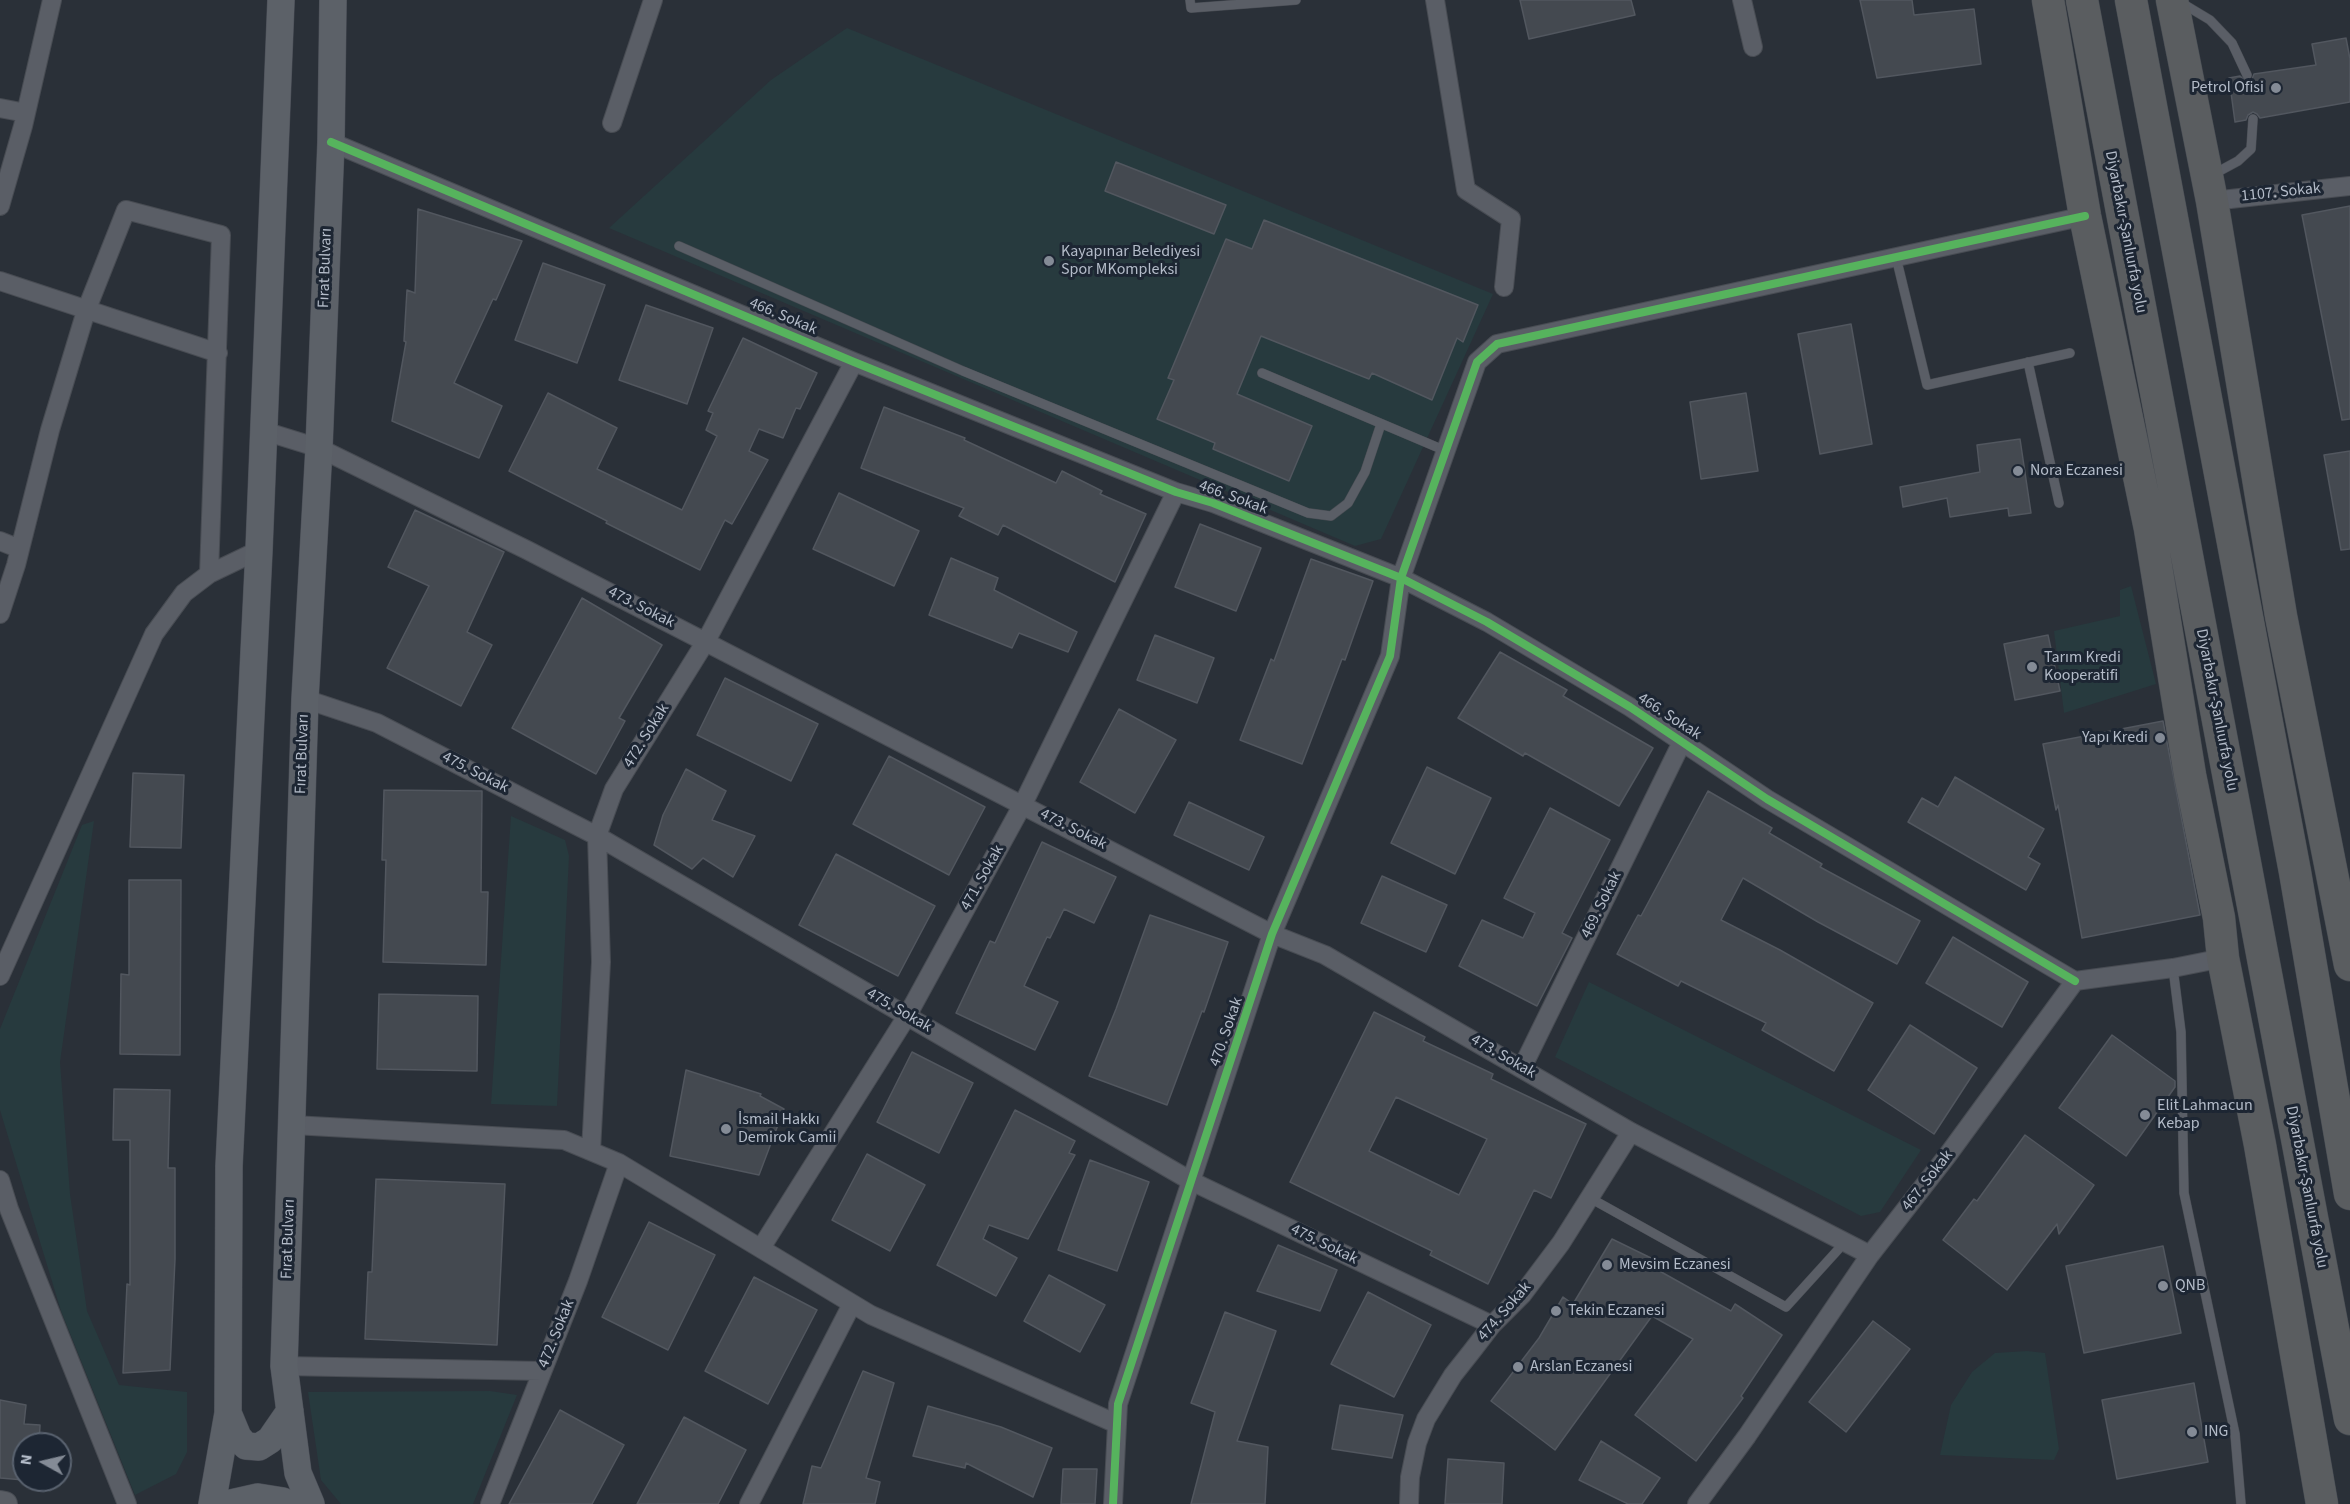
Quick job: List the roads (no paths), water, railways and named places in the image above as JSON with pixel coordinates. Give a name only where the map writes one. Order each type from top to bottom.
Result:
[{"type":"highway","points":[[2048,0],[2085,216],[2150,529],[2190,775],[2219,918],[2223,958],[2262,1157],[2322,1504]]},
{"type":"highway","name":"Diyarbakır-Şanlıurfa yolu","points":[[2082,0],[2350,1419]]},
{"type":"highway","points":[[2131,0],[2297,883],[2350,1194]]},
{"type":"highway","points":[[2174,0],[2246,396],[2281,616],[2346,922],[2350,965]]},
{"type":"highway","points":[[2141,317],[2150,529]]},
{"type":"highway","points":[[2230,525],[2246,396]]},
{"type":"main road","points":[[212,1504],[228,1413],[229,1166],[260,550],[281,0]]},
{"type":"main road","name":"Fırat Bulvarı","points":[[311,1504],[298,1473],[284,1366],[305,699],[319,448],[331,142],[333,0]]},
{"type":"main road","points":[[228,1413],[238,1437],[246,1446],[259,1447],[270,1440],[290,1411]]},
{"type":"main road","points":[[227,1504],[232,1501],[258,1497],[288,1504]]},
{"type":"main road","points":[[0,1503],[5,1504]]},
{"type":"street","points":[[0,206],[26,113],[52,0]]},
{"type":"street","points":[[612,123],[653,0]]},
{"type":"street","points":[[1435,0],[1466,190],[1511,219],[1504,287]]},
{"type":"street","points":[[1742,0],[1754,47]]},
{"type":"street","points":[[0,108],[26,113]]},
{"type":"street","name":"466. Sokak","points":[[331,142],[854,362],[1176,492],[1213,503],[1401,578],[1487,622],[1630,707],[1767,799],[2075,981]]},
{"type":"street","name":"1107. Sokak","points":[[2210,189],[2350,186]]},
{"type":"street","points":[[0,613],[20,549],[50,430],[86,310],[126,210],[221,235],[209,574]]},
{"type":"street","name":"470. Sokak","points":[[1113,1504],[1118,1404],[1272,934],[1390,656],[1401,578],[1477,362],[1497,344],[2085,216]]},
{"type":"street","points":[[0,281],[218,353]]},
{"type":"street","name":"472. Sokak","points":[[591,1151],[601,962],[597,836],[614,789],[706,641],[854,362]]},
{"type":"street","name":"473. Sokak","points":[[264,431],[319,448],[527,550],[1272,934],[1325,955],[1631,1132],[1870,1255]]},
{"type":"street","name":"471. Sokak","points":[[761,1248],[907,1016],[1023,804],[1176,492]]},
{"type":"street","points":[[0,541],[20,549]]},
{"type":"street","points":[[0,976],[154,634],[184,593],[209,574],[260,550]]},
{"type":"street","name":"475. Sokak","points":[[305,699],[377,723],[597,836],[1191,1181],[1492,1325]]},
{"type":"street","name":"469. Sokak","points":[[1522,1068],[1682,742]]},
{"type":"street","points":[[2075,981],[2173,968],[2223,958]]},
{"type":"street","name":"467. Sokak","points":[[1697,1504],[1747,1436],[1870,1255],[1947,1156],[2075,981]]},
{"type":"street","points":[[293,1125],[564,1140],[620,1163],[871,1315],[1117,1424]]},
{"type":"street","name":"474. Sokak","points":[[1409,1504],[1412,1466],[1426,1419],[1453,1375],[1492,1325],[1522,1295],[1561,1243],[1631,1132]]},
{"type":"street","name":"472. Sokak","points":[[490,1504],[578,1281],[620,1163]]},
{"type":"street","points":[[0,1180],[9,1209],[127,1504]]},
{"type":"street","points":[[749,1504],[852,1304]]},
{"type":"street","points":[[284,1366],[542,1371]]},
{"type":"lane","points":[[1190,0],[1191,8],[1296,0]]},
{"type":"lane","points":[[2174,0],[2210,20],[2232,43],[2247,75]]},
{"type":"lane","points":[[2210,189],[2252,149],[2253,119]]},
{"type":"lane","points":[[679,246],[963,371],[1308,513],[1331,516],[1348,503],[1365,472],[1382,424]]},
{"type":"lane","points":[[1896,257],[1927,385],[2070,353]]},
{"type":"lane","points":[[2028,362],[2059,503]]},
{"type":"lane","points":[[1262,373],[1446,451]]},
{"type":"lane","points":[[2173,968],[2181,1032],[2184,1193],[2235,1434],[2241,1504]]},
{"type":"lane","points":[[1590,1198],[1786,1306],[1845,1242]]},
{"type":"place","name":"Petrol Ofisi","points":[[2276,88]]},
{"type":"place","name":"Kayapınar Belediyesi Spor MKompleksi","points":[[1049,261]]},
{"type":"place","name":"Nora Eczanesi","points":[[2018,471]]},
{"type":"place","name":"Tarım Kredi Kooperatifi","points":[[2032,667]]},
{"type":"place","name":"Yapı Kredi","points":[[2160,738]]},
{"type":"place","name":"Elit Lahmacun Kebap","points":[[2145,1115]]},
{"type":"place","name":"İsmail Hakkı Demirok Camii","points":[[726,1129]]},
{"type":"place","name":"Mevsim Eczanesi","points":[[1607,1265]]},
{"type":"place","name":"QNB","points":[[2163,1286]]},
{"type":"place","name":"Tekin Eczanesi","points":[[1556,1311]]},
{"type":"place","name":"Arslan Eczanesi","points":[[1518,1367]]},
{"type":"place","name":"ING","points":[[2192,1432]]}]
